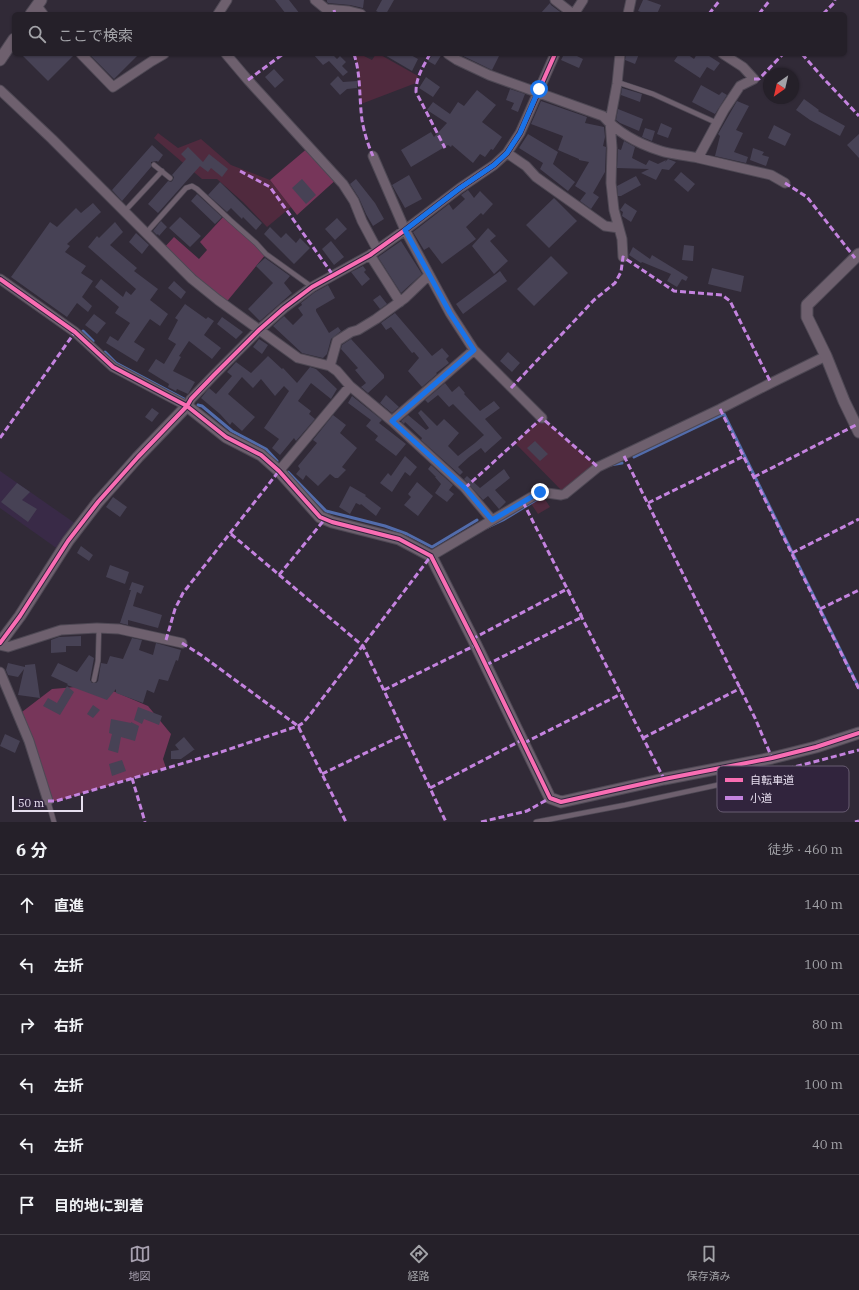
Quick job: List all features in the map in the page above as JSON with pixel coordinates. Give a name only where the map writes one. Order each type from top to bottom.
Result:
[{"type":"street","points":[[219,12],[228,0]]},
{"type":"street","points":[[315,0],[353,12]]},
{"type":"street","points":[[555,0],[570,12]]},
{"type":"street","points":[[574,12],[583,0]]},
{"type":"street","points":[[629,12],[631,0]]},
{"type":"street","points":[[0,60],[12,42]]},
{"type":"street","points":[[83,56],[113,87],[161,56]]},
{"type":"street","points":[[228,56],[252,85],[343,184],[354,201],[373,252],[400,302]]},
{"type":"street","points":[[451,56],[489,75],[537,94],[603,116],[610,125],[629,138],[662,151],[771,175],[785,183]]},
{"type":"street","points":[[182,643],[119,629],[99,628],[61,630],[8,647],[0,644],[28,604],[68,541],[98,502],[138,456],[187,406],[191,399],[259,330],[284,308],[312,287],[373,252],[494,165],[507,153],[520,133],[554,56]]},
{"type":"street","points":[[620,56],[610,125],[612,148],[611,183],[614,210],[622,238],[623,257]]},
{"type":"street","points":[[698,158],[724,110],[740,86],[754,79],[743,66],[726,56]]},
{"type":"street","points":[[0,90],[52,139],[192,278],[218,300],[298,358],[330,366],[338,371],[350,386],[392,421],[465,488],[492,520]]},
{"type":"street","points":[[507,153],[526,166],[536,177],[605,226],[619,228]]},
{"type":"street","points":[[373,156],[405,230],[450,313],[474,350],[542,418]]},
{"type":"street","points":[[859,254],[807,305],[807,317],[826,356],[844,401],[859,432]]},
{"type":"street","points":[[330,366],[338,341],[351,332],[358,330],[376,319],[400,302],[429,275]]},
{"type":"street","points":[[0,279],[75,332],[113,367],[187,406],[226,437],[261,455],[279,471],[320,517],[332,522],[399,539],[431,556],[550,798],[561,802],[717,769]]},
{"type":"street","points":[[392,421],[474,350]]},
{"type":"street","points":[[431,556],[540,492],[561,495],[566,494],[598,468],[826,356]]},
{"type":"street","points":[[279,471],[350,386]]},
{"type":"street","points":[[0,672],[29,741],[48,801]]},
{"type":"street","points":[[732,766],[816,747],[859,733]]},
{"type":"lane","points":[[617,82],[667,100],[717,123]]},
{"type":"lane","points":[[154,164],[170,178]]},
{"type":"lane","points":[[124,212],[162,171]]},
{"type":"lane","points":[[146,233],[186,188],[192,186],[256,243],[266,254],[312,287]]},
{"type":"lane","points":[[94,680],[98,661],[99,628]]},
{"type":"lane","points":[[536,822],[717,785]]},
{"type":"lane","points":[[48,801],[54,822]]},
{"type":"shaded area","points":[[355,56],[364,56],[372,60],[375,56],[383,56],[418,76],[416,83],[361,104],[358,67]]},
{"type":"shaded area","points":[[158,133],[178,148],[201,139],[231,165],[270,180],[291,207],[267,227],[243,202],[217,179],[202,179],[154,138]]},
{"type":"shaded area","points":[[309,147],[338,178],[297,215],[270,180]]},
{"type":"shaded area","points":[[225,215],[266,254],[224,305],[162,250],[174,237],[199,259],[207,250],[200,242]]},
{"type":"shaded area","points":[[542,418],[598,467],[565,494],[515,443]]},
{"type":"shaded area","points":[[0,471],[79,526],[62,552],[0,508]]},
{"type":"shaded area","points":[[542,495],[550,507],[538,514],[530,502]]},
{"type":"shaded area","points":[[99,685],[148,706],[171,734],[163,759],[166,768],[56,801],[48,801],[18,715],[52,689]]},
{"type":"building","points":[[275,0],[289,0],[298,12],[284,12]]},
{"type":"building","points":[[327,0],[364,0],[363,8],[328,3]]},
{"type":"building","points":[[382,0],[394,0],[387,12],[376,11]]},
{"type":"building","points":[[643,0],[661,5],[658,12],[638,11]]},
{"type":"building","points":[[550,3],[560,12],[542,12]]},
{"type":"building","points":[[23,56],[73,56],[48,81]]},
{"type":"building","points":[[91,56],[137,56],[114,79]]},
{"type":"building","points":[[315,56],[334,56],[337,59],[340,56],[346,62],[342,66],[348,72],[343,76],[329,61],[323,65]]},
{"type":"building","points":[[386,56],[413,56],[418,59],[412,71]]},
{"type":"building","points":[[432,56],[441,56],[435,65],[428,61]]},
{"type":"building","points":[[463,56],[499,56],[492,70]]},
{"type":"building","points":[[563,56],[577,56],[583,59],[579,68],[561,60]]},
{"type":"building","points":[[626,56],[638,56],[635,64],[625,60]]},
{"type":"building","points":[[678,56],[690,56],[694,59],[696,56],[709,56],[720,63],[714,71],[707,67],[700,78],[674,61]]},
{"type":"building","points":[[274,69],[284,80],[275,88],[265,77]]},
{"type":"building","points":[[338,76],[343,82],[357,81],[357,88],[347,89],[340,95],[330,84]]},
{"type":"building","points":[[426,77],[440,87],[433,97],[419,88]]},
{"type":"building","points":[[701,85],[719,95],[722,92],[727,95],[715,114],[692,102]]},
{"type":"building","points":[[622,88],[642,94],[640,102],[621,95]]},
{"type":"building","points":[[510,89],[525,94],[518,112],[511,109],[514,103],[506,100]]},
{"type":"building","points":[[477,90],[496,105],[482,122],[502,137],[493,150],[491,149],[485,157],[480,154],[473,163],[452,145],[451,147],[448,145],[411,167],[401,150],[431,132],[434,137],[447,123],[427,110],[433,102],[450,114],[458,102],[464,106]]},
{"type":"building","points":[[804,99],[819,110],[818,111],[845,126],[840,136],[810,120],[796,110]]},
{"type":"building","points":[[541,101],[587,117],[585,123],[604,127],[605,137],[603,146],[606,147],[605,172],[593,193],[599,197],[591,209],[580,201],[586,193],[575,186],[589,162],[579,160],[558,150],[563,136],[531,124]]},
{"type":"building","points":[[737,101],[749,106],[736,130],[743,133],[734,152],[748,157],[746,163],[715,156],[720,136],[718,134]]},
{"type":"building","points":[[618,109],[643,119],[639,131],[616,120]]},
{"type":"building","points":[[661,123],[672,128],[668,138],[657,134]]},
{"type":"building","points":[[774,125],[791,134],[785,146],[768,138]]},
{"type":"building","points":[[645,128],[655,131],[652,141],[642,137]]},
{"type":"building","points":[[528,134],[558,152],[553,164],[575,182],[568,191],[540,169],[543,163],[519,148]]},
{"type":"building","points":[[859,134],[859,158],[847,145]]},
{"type":"building","points":[[624,141],[635,147],[632,158],[646,165],[649,160],[658,164],[666,160],[665,162],[668,159],[676,162],[669,170],[662,169],[656,180],[641,173],[649,169],[617,168],[618,149],[621,150]]},
{"type":"building","points":[[152,145],[163,155],[158,162],[151,162],[151,167],[122,201],[112,190]]},
{"type":"building","points":[[188,147],[203,162],[209,154],[228,169],[222,177],[211,168],[208,172],[200,166],[158,213],[148,204],[168,181],[171,182],[173,180],[174,177],[172,175],[186,159],[181,154]]},
{"type":"building","points":[[753,148],[764,152],[762,155],[769,157],[766,166],[750,160]]},
{"type":"building","points":[[681,172],[695,184],[688,192],[674,180]]},
{"type":"building","points":[[409,175],[422,199],[405,208],[392,185]]},
{"type":"building","points":[[636,176],[641,185],[621,196],[618,196],[617,186]]},
{"type":"building","points":[[302,179],[316,195],[306,204],[292,188]]},
{"type":"building","points":[[356,179],[375,203],[384,219],[373,226],[350,184]]},
{"type":"building","points":[[220,182],[262,223],[256,230],[231,208],[227,212],[208,195]]},
{"type":"building","points":[[468,190],[474,198],[480,191],[493,204],[483,215],[481,213],[466,227],[476,239],[442,264],[429,247],[424,250],[413,232],[449,204],[453,210],[465,199],[461,195]]},
{"type":"building","points":[[197,194],[222,217],[215,224],[191,201]]},
{"type":"building","points":[[554,198],[577,221],[549,248],[526,225]]},
{"type":"building","points":[[93,203],[101,212],[67,244],[70,246],[65,252],[86,266],[81,273],[93,281],[82,297],[92,306],[88,312],[77,303],[67,317],[11,277],[50,222],[57,227],[76,208],[81,213]]},
{"type":"building","points":[[625,203],[637,211],[631,222],[622,216],[623,212],[620,210]]},
{"type":"building","points":[[180,217],[201,236],[190,247],[169,228]]},
{"type":"building","points":[[337,218],[347,229],[335,240],[325,229]]},
{"type":"building","points":[[161,221],[167,227],[159,236],[153,231]]},
{"type":"building","points":[[115,222],[123,232],[110,245],[137,268],[134,271],[158,289],[150,300],[168,314],[160,326],[150,319],[134,342],[145,349],[137,362],[106,343],[110,336],[118,341],[130,323],[115,313],[119,307],[95,287],[101,279],[123,297],[126,291],[131,295],[136,289],[88,247],[97,236],[99,238]]},
{"type":"building","points":[[270,227],[281,238],[286,233],[296,243],[300,238],[310,248],[294,264],[264,234]]},
{"type":"building","points":[[488,228],[496,236],[490,241],[508,261],[494,274],[472,246]]},
{"type":"building","points":[[136,233],[149,245],[142,254],[129,242]]},
{"type":"building","points":[[331,241],[344,257],[334,265],[322,249]]},
{"type":"building","points":[[401,241],[422,274],[401,293],[378,257]]},
{"type":"building","points":[[684,245],[694,246],[693,261],[682,260]]},
{"type":"building","points":[[633,247],[650,259],[652,255],[688,277],[686,281],[682,279],[677,287],[667,281],[671,274],[642,262],[641,263],[629,255]]},
{"type":"building","points":[[551,256],[568,273],[534,306],[517,289]]},
{"type":"building","points":[[265,258],[290,276],[284,283],[292,293],[260,321],[248,309],[273,283],[256,266]]},
{"type":"building","points":[[363,266],[366,270],[364,272],[370,279],[362,286],[351,272]]},
{"type":"building","points":[[712,268],[744,276],[741,292],[708,284]]},
{"type":"building","points":[[500,271],[507,281],[463,314],[456,304]]},
{"type":"building","points":[[174,281],[186,292],[181,299],[168,288]]},
{"type":"building","points":[[328,285],[335,298],[316,309],[316,311],[329,333],[338,327],[341,331],[331,339],[327,354],[323,358],[302,353],[273,326],[284,316],[293,325],[303,315],[298,308],[302,305],[301,303],[315,292]]},
{"type":"building","points":[[380,295],[387,304],[380,309],[373,300]]},
{"type":"building","points":[[185,304],[206,319],[208,317],[214,321],[204,335],[221,348],[212,359],[189,341],[179,356],[181,357],[173,371],[195,382],[188,394],[168,387],[169,384],[148,371],[156,359],[164,364],[176,344],[168,339],[178,320],[175,318]]},
{"type":"building","points":[[395,313],[432,356],[442,348],[449,356],[446,359],[449,363],[422,387],[408,371],[419,358],[414,352],[412,353],[391,327],[386,330],[381,323]]},
{"type":"building","points":[[94,314],[106,323],[97,334],[85,325]]},
{"type":"building","points":[[222,317],[243,332],[236,339],[217,324]]},
{"type":"building","points":[[259,339],[268,345],[262,354],[253,347]]},
{"type":"building","points":[[351,339],[384,375],[384,378],[368,393],[361,387],[366,383],[355,370],[358,368],[341,349],[342,345]]},
{"type":"building","points":[[508,352],[520,363],[512,372],[500,361]]},
{"type":"building","points":[[268,356],[282,369],[283,368],[297,383],[310,367],[316,369],[337,389],[331,399],[311,383],[298,401],[311,411],[309,414],[315,419],[296,441],[294,438],[280,455],[272,448],[279,439],[264,428],[289,391],[284,386],[275,396],[261,379],[253,388],[242,377],[228,394],[255,417],[242,431],[232,422],[230,425],[220,414],[201,398],[209,388],[216,394],[232,376],[227,372],[236,362],[251,373]]},
{"type":"building","points":[[445,383],[452,392],[459,386],[465,393],[464,394],[480,411],[494,401],[500,408],[485,419],[502,438],[485,453],[481,448],[469,457],[458,467],[463,472],[460,475],[421,440],[422,438],[405,422],[404,424],[401,421],[408,415],[426,430],[429,428],[418,413],[421,410],[437,426],[444,419],[459,433],[448,446],[458,456],[475,443],[484,435],[453,404],[449,407],[438,395],[428,403],[425,400]]},
{"type":"building","points":[[386,395],[399,407],[392,413],[380,403]]},
{"type":"building","points":[[352,396],[382,420],[379,423],[406,444],[396,456],[375,440],[378,436],[366,426],[371,420],[348,403]]},
{"type":"building","points":[[152,408],[159,413],[152,422],[145,417]]},
{"type":"building","points":[[333,415],[346,425],[340,433],[357,448],[342,467],[346,470],[338,478],[335,478],[330,474],[318,486],[306,475],[303,480],[296,474],[300,469],[298,466],[317,443],[313,440]]},
{"type":"building","points":[[535,441],[548,454],[540,461],[527,448]]},
{"type":"building","points":[[405,456],[417,467],[410,476],[405,472],[392,492],[380,483],[388,473],[391,476]]},
{"type":"building","points":[[431,465],[453,485],[449,490],[454,494],[447,502],[435,493],[441,484],[428,469]]},
{"type":"building","points":[[504,469],[510,478],[495,490],[506,502],[499,509],[488,496],[483,500],[464,479],[467,476],[480,488]]},
{"type":"building","points":[[417,482],[433,496],[418,516],[404,505],[411,497],[408,494]]},
{"type":"building","points":[[17,483],[30,492],[22,500],[37,509],[28,522],[1,502]]},
{"type":"building","points":[[350,486],[366,495],[365,496],[381,508],[376,516],[361,504],[356,503],[350,514],[339,507]]},
{"type":"building","points":[[113,497],[127,507],[120,517],[106,507]]},
{"type":"building","points":[[81,546],[93,555],[89,561],[77,553]]},
{"type":"building","points":[[110,565],[129,572],[125,584],[106,577]]},
{"type":"building","points":[[132,582],[144,586],[141,594],[137,592],[133,606],[162,615],[158,628],[128,620],[128,625],[120,623],[131,590],[129,590]]},
{"type":"building","points":[[81,636],[81,646],[66,646],[66,652],[51,653],[51,640],[59,637]]},
{"type":"building","points":[[132,638],[142,640],[139,650],[153,655],[156,643],[181,650],[178,661],[176,660],[168,681],[159,679],[154,693],[147,690],[143,703],[116,693],[116,689],[107,700],[67,685],[68,684],[51,676],[58,663],[77,672],[89,655],[94,658],[90,680],[92,683],[96,683],[98,681],[101,663],[107,664],[110,656],[123,659]]},
{"type":"building","points":[[8,663],[25,667],[25,665],[35,664],[40,698],[18,695],[24,669],[18,677],[8,675],[6,670]]},
{"type":"building","points":[[67,686],[74,692],[60,715],[43,706],[48,698],[57,703]]},
{"type":"building","points":[[93,705],[100,710],[93,718],[87,714]]},
{"type":"building","points":[[138,707],[162,716],[159,725],[144,719],[142,724],[134,720]]},
{"type":"building","points":[[111,719],[131,722],[139,726],[135,741],[121,737],[118,753],[108,750],[112,734],[109,733]]},
{"type":"building","points":[[5,734],[20,741],[15,753],[0,746]]},
{"type":"building","points":[[184,737],[195,749],[181,759],[171,759],[171,751],[179,750],[175,745]]},
{"type":"building","points":[[122,760],[126,771],[112,776],[109,764]]},
{"type":"waterway","points":[[83,331],[93,341]]},
{"type":"waterway","points":[[105,352],[116,363],[186,400]]},
{"type":"waterway","points":[[198,405],[202,406],[232,431],[266,449],[277,461]]},
{"type":"waterway","points":[[634,457],[724,414],[859,688]]},
{"type":"waterway","points":[[610,465],[622,463]]},
{"type":"waterway","points":[[288,472],[326,511],[385,526],[407,534],[432,547],[477,520]]},
{"type":"waterway","points":[[488,527],[503,520],[544,495]]},
{"type":"marked path","points":[[711,12],[720,0]]},
{"type":"marked path","points":[[761,12],[770,0]]},
{"type":"marked path","points":[[825,12],[835,0]]},
{"type":"marked path","points":[[248,80],[280,56]]},
{"type":"marked path","points":[[354,56],[359,78],[363,125],[373,156]]},
{"type":"marked path","points":[[429,56],[422,68],[416,87],[416,92],[445,148]]},
{"type":"marked path","points":[[754,79],[759,79],[781,56]]},
{"type":"marked path","points":[[804,56],[859,116]]},
{"type":"marked path","points":[[240,171],[270,187],[333,275]]},
{"type":"marked path","points":[[785,183],[807,197],[855,258]]},
{"type":"marked path","points":[[511,388],[594,300],[615,283],[621,272],[623,257],[674,291],[722,295],[730,301],[771,383]]},
{"type":"marked path","points":[[0,438],[75,332]]},
{"type":"marked path","points":[[720,409],[859,689]]},
{"type":"marked path","points":[[465,488],[542,418],[598,467]]},
{"type":"marked path","points":[[754,477],[856,425]]},
{"type":"marked path","points":[[624,456],[755,718],[772,758]]},
{"type":"marked path","points":[[648,503],[744,456]]},
{"type":"marked path","points":[[166,640],[175,609],[183,593],[279,471]]},
{"type":"marked path","points":[[523,502],[664,779]]},
{"type":"marked path","points":[[279,575],[325,519]]},
{"type":"marked path","points":[[792,553],[859,519]]},
{"type":"marked path","points":[[231,534],[363,646],[446,822]]},
{"type":"marked path","points":[[48,801],[56,801],[221,752],[303,723],[431,556]]},
{"type":"marked path","points":[[472,639],[567,589],[570,593]]},
{"type":"marked path","points":[[820,609],[859,590]]},
{"type":"marked path","points":[[486,665],[582,617],[580,613]]},
{"type":"marked path","points":[[182,643],[201,655],[298,726],[346,822]]},
{"type":"marked path","points":[[384,690],[476,645]]},
{"type":"marked path","points":[[643,738],[741,688]]},
{"type":"marked path","points":[[524,743],[621,694]]},
{"type":"marked path","points":[[322,774],[405,734]]},
{"type":"marked path","points":[[430,788],[522,740]]},
{"type":"marked path","points":[[798,766],[859,750]]},
{"type":"marked path","points":[[132,778],[145,822]]},
{"type":"marked path","points":[[481,822],[527,811],[550,798]]},
{"type":"marked path","points":[[855,822],[859,821]]},
{"type":"cycle path","points":[[0,643],[20,616],[68,541],[98,502],[138,457],[187,406],[191,399],[259,330],[284,308],[312,287],[370,255],[460,188],[494,165],[507,153],[520,133],[554,56]]},
{"type":"cycle path","points":[[0,279],[75,332],[113,367],[187,406],[226,437],[261,455],[279,471],[320,517],[332,522],[399,539],[431,556],[550,798],[561,802],[717,769]]},
{"type":"cycle path","points":[[731,766],[816,747],[859,733]]},
{"type":"route","points":[[539,89],[520,133],[507,153],[494,165],[460,188],[405,230],[450,313],[474,350],[392,421],[465,488],[492,520],[540,492]]}]
